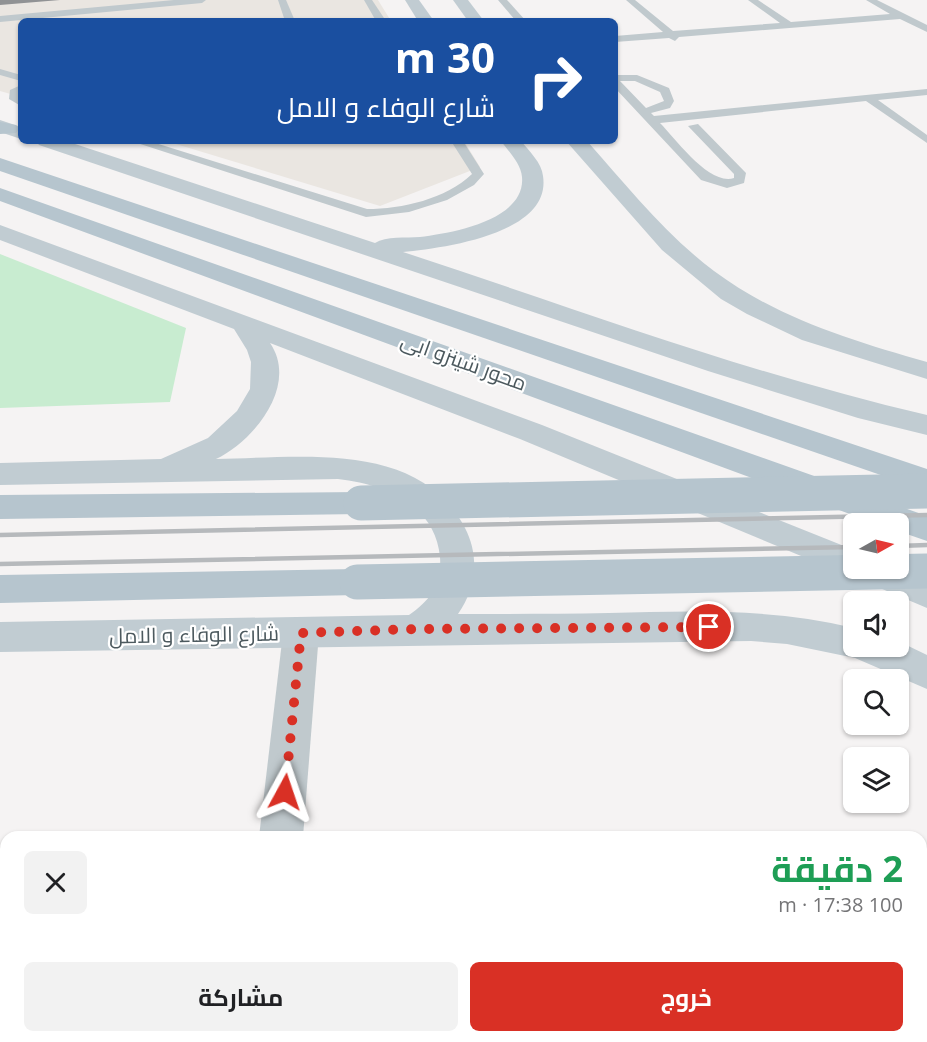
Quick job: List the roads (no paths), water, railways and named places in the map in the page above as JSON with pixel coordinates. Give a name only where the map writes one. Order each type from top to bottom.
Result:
[{"type":"main road","name":"محور شينزو ابى","points":[[0,164],[927,480]]},
{"type":"main road","name":"محور شينزو ابى","points":[[0,194],[927,529]]},
{"type":"main road","points":[[0,507],[361,503],[927,490]]},
{"type":"main road","points":[[0,589],[927,571]]},
{"type":"street","points":[[412,0],[424,18]]},
{"type":"street","points":[[460,0],[474,18]]},
{"type":"street","points":[[55,144],[718,365],[868,411],[927,424]]},
{"type":"street","points":[[360,246],[405,247],[453,239],[493,225],[517,211],[531,195],[534,178],[531,169],[513,144]]},
{"type":"street","points":[[579,144],[677,252],[707,278],[746,303],[794,327],[927,372]]},
{"type":"street","points":[[0,232],[531,432],[843,560]]},
{"type":"street","points":[[166,470],[219,445],[235,431],[258,403],[264,389],[265,362],[261,350],[242,322]]},
{"type":"street","points":[[0,474],[338,468],[366,471],[392,479],[415,490],[434,506],[448,525],[456,546],[457,570],[452,594],[437,615],[417,629]]},
{"type":"street","points":[[891,579],[927,594]]},
{"type":"street","name":"شارع الوفاء و الامل","points":[[0,637],[417,629],[770,629],[828,635],[843,640]]},
{"type":"street","points":[[282,831],[301,633]]},
{"type":"street","points":[[896,657],[927,673]]},
{"type":"lane","points":[[20,18],[202,0]]},
{"type":"lane","points":[[282,0],[289,18]]},
{"type":"lane","points":[[368,0],[379,18]]},
{"type":"lane","points":[[502,0],[518,18]]},
{"type":"lane","points":[[630,0],[674,37]]},
{"type":"lane","points":[[752,0],[787,23]]},
{"type":"lane","points":[[870,0],[927,29]]},
{"type":"lane","points":[[618,45],[787,23],[899,16]]},
{"type":"lane","points":[[0,20],[18,18]]},
{"type":"lane","points":[[618,39],[811,27],[833,21]]},
{"type":"lane","points":[[0,72],[18,77]]},
{"type":"lane","points":[[618,84],[637,78],[665,90],[669,101],[666,106],[648,116]]},
{"type":"lane","points":[[618,85],[710,180],[727,184],[740,180],[740,173],[694,126]]},
{"type":"lane","points":[[18,90],[14,92],[14,99],[18,101]]},
{"type":"lane","points":[[648,116],[927,92]]},
{"type":"lane","points":[[868,98],[927,140]]},
{"type":"lane","points":[[660,130],[927,102]]},
{"type":"lane","points":[[618,105],[635,103]]},
{"type":"lane","points":[[147,144],[366,213],[382,214],[439,198],[474,179],[478,174],[459,144]]},
{"type":"railway","points":[[0,535],[927,515]]},
{"type":"railway","points":[[909,546],[927,545]]},
{"type":"railway","points":[[0,564],[843,547]]}]
